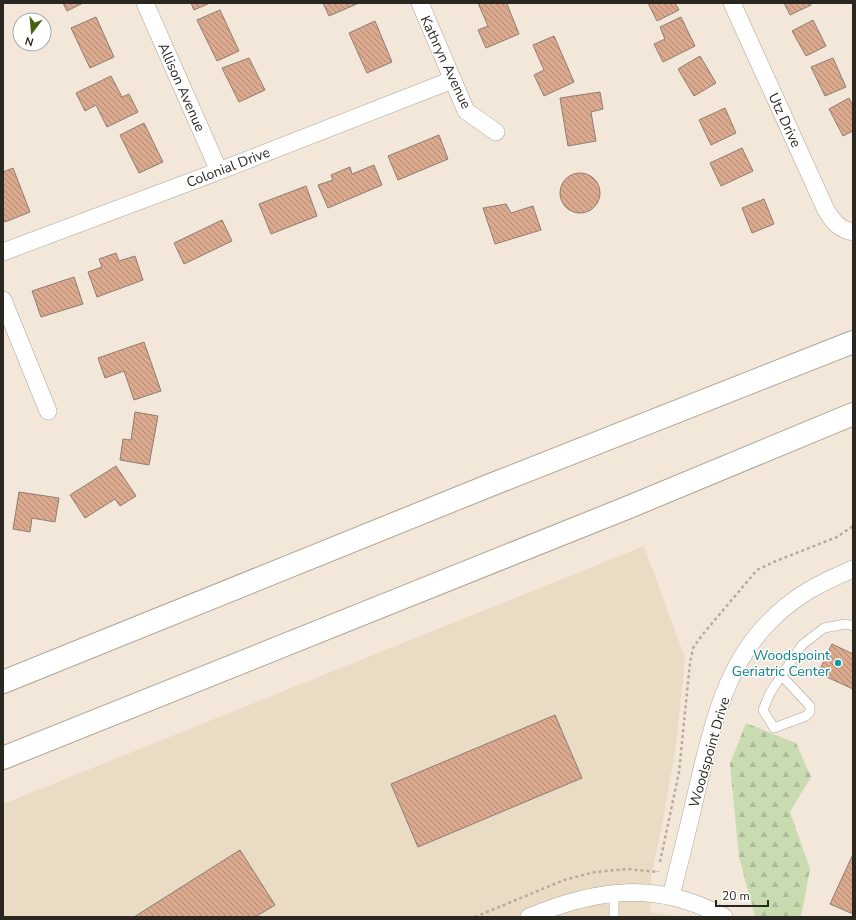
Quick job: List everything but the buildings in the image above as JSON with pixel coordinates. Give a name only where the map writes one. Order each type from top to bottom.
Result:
[{"type":"highway","points":[[3,682],[485,487],[853,342]]},
{"type":"highway","points":[[3,758],[629,507],[853,414]]},
{"type":"street","name":"Allison Avenue","points":[[145,3],[219,171]]},
{"type":"street","name":"Kathryn Avenue","points":[[420,3],[466,111],[496,132]]},
{"type":"street","name":"Utz Drive","points":[[732,3],[826,210],[838,226],[850,231]]},
{"type":"street","name":"Colonial Drive","points":[[3,252],[219,171],[452,80]]},
{"type":"street","points":[[3,300],[48,411]]},
{"type":"street","name":"Woodspoint Drive","points":[[671,896],[712,730],[723,697],[735,670],[752,641],[769,622],[791,602],[820,584],[853,569]]},
{"type":"street","points":[[529,917],[553,907],[583,898],[614,893],[646,893],[671,896],[702,906],[724,917]]},
{"type":"lane","points":[[781,675],[810,706],[810,712],[806,716],[774,728],[763,710],[770,693],[781,675],[802,644],[824,628],[846,624],[853,626]]},
{"type":"lane","points":[[614,893],[614,917]]},
{"type":"shaded area","points":[[644,546],[685,658],[676,745],[664,815],[651,877],[650,912],[677,917],[3,917],[3,804]]},
{"type":"green space","points":[[746,723],[796,743],[811,777],[790,812],[810,869],[801,917],[755,917],[739,857],[730,764]]},
{"type":"place","name":"Woodspoint Geriatric Center","points":[[838,663]]}]
